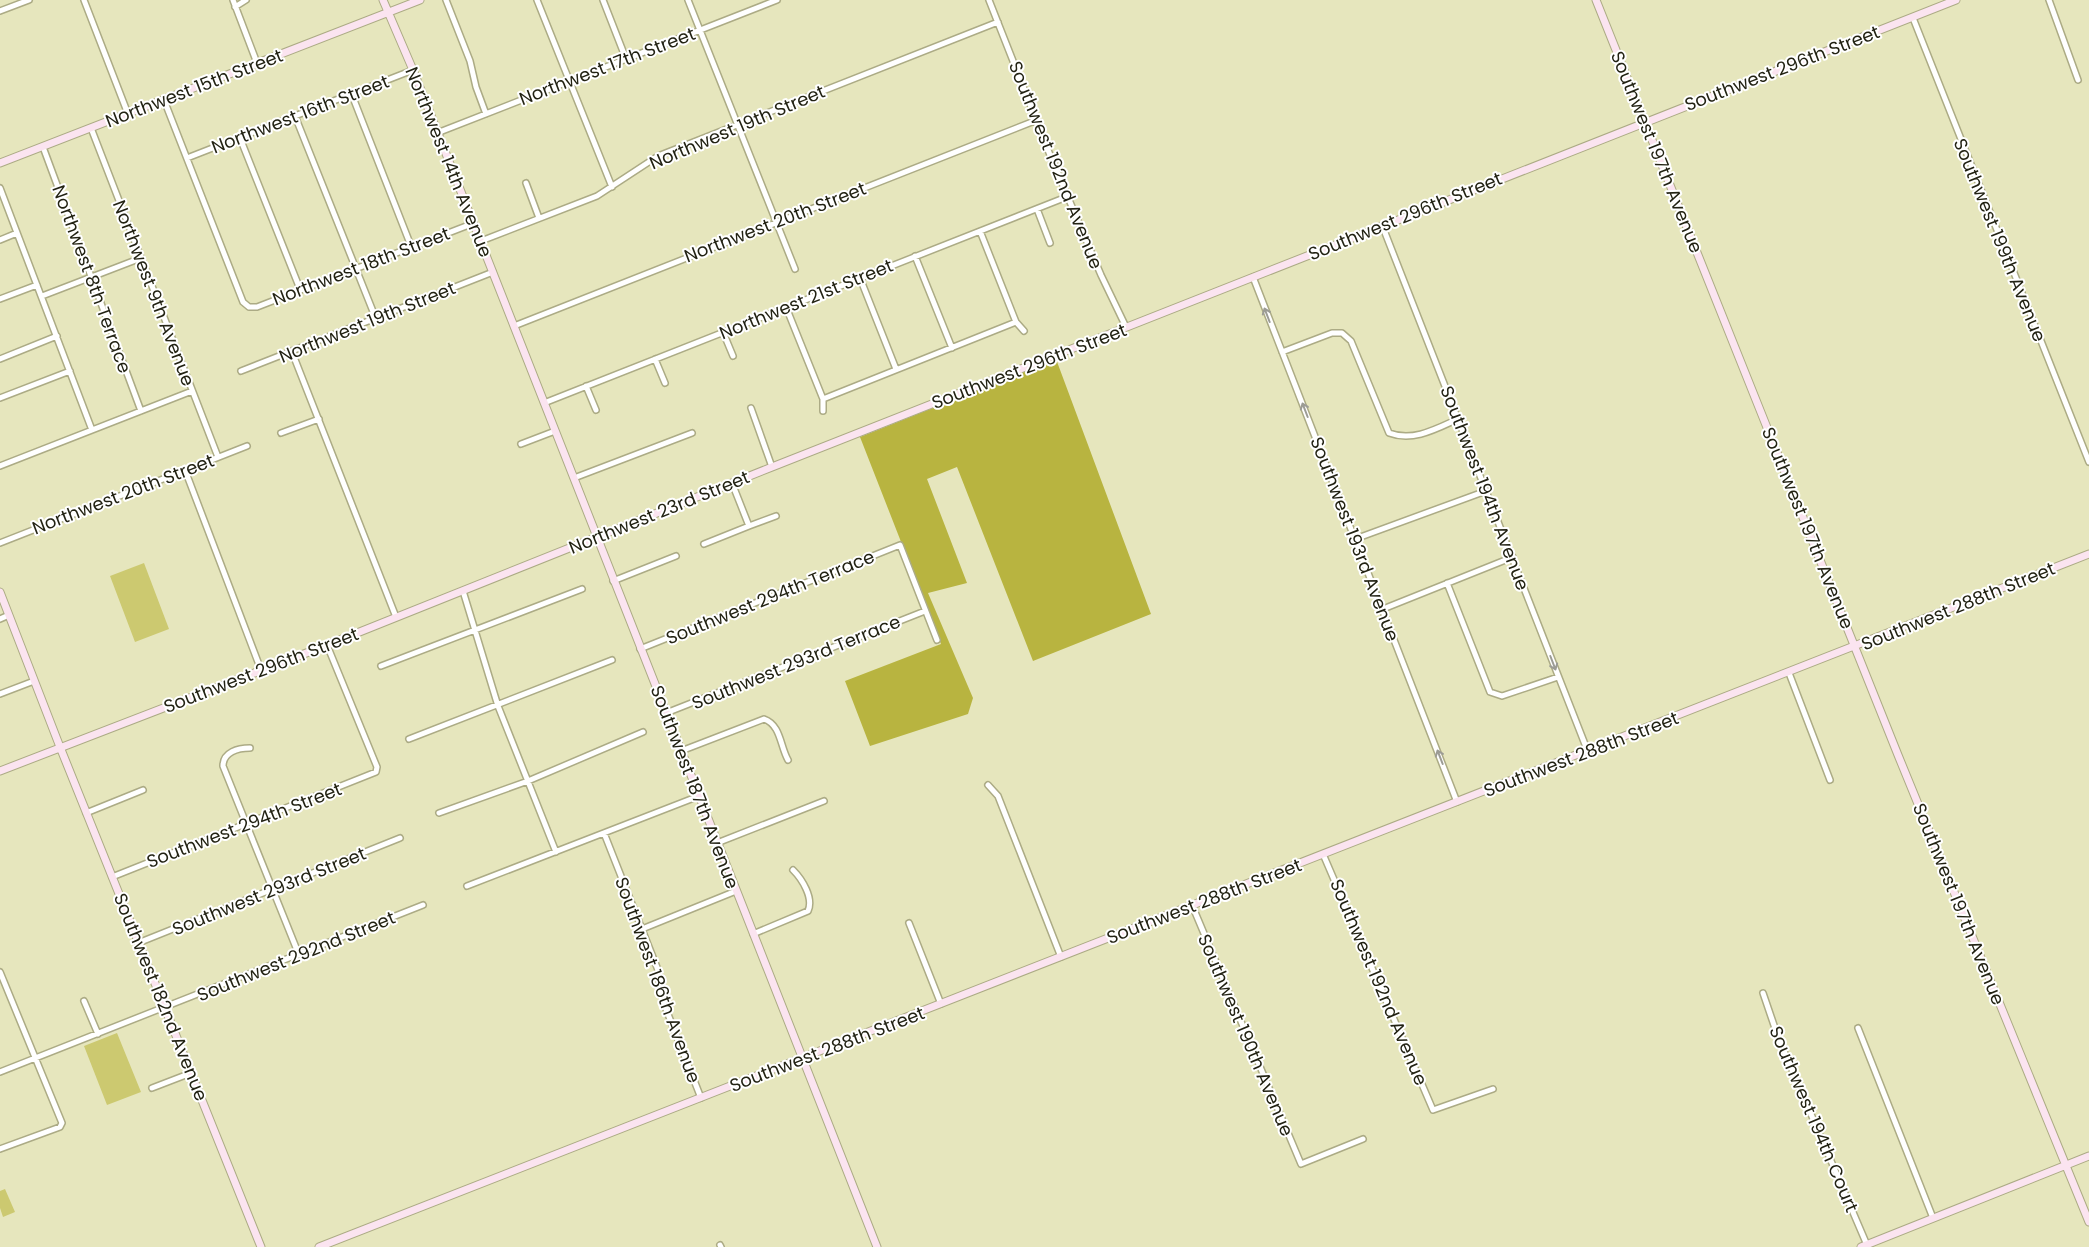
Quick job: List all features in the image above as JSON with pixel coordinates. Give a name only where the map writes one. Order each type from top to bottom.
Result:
[{"type":"street","points":[[0,11],[29,0]]},
{"type":"street","points":[[84,0],[128,114]]},
{"type":"street","points":[[233,0],[257,63]]},
{"type":"street","points":[[235,7],[246,0]]},
{"type":"street","name":"Northwest 14th Avenue","points":[[383,0],[413,70],[514,326]]},
{"type":"street","name":"Northwest 15th Street","points":[[0,163],[420,0]]},
{"type":"street","points":[[446,0],[470,61],[476,87],[486,114]]},
{"type":"street","points":[[537,0],[612,187]]},
{"type":"street","points":[[604,0],[626,58]]},
{"type":"street","points":[[688,0],[795,269]]},
{"type":"street","name":"Northwest 17th Street","points":[[438,133],[774,0]]},
{"type":"street","name":"Southwest 192nd Avenue","points":[[989,0],[1036,120],[1101,275],[1126,327]]},
{"type":"street","name":"Southwest 197th Avenue","points":[[1596,0],[1855,647],[2089,1222]]},
{"type":"street","name":"Southwest 296th Street","points":[[855,434],[1956,0]]},
{"type":"street","points":[[2049,0],[2078,80]]},
{"type":"street","name":"Southwest 199th Avenue","points":[[1913,18],[2089,462]]},
{"type":"street","name":"Northwest 19th Street","points":[[481,241],[597,196],[658,156],[998,22]]},
{"type":"street","name":"Northwest 16th Street","points":[[187,158],[413,70]]},
{"type":"street","points":[[352,95],[411,246]]},
{"type":"street","points":[[164,100],[187,158]]},
{"type":"street","points":[[296,116],[376,319]]},
{"type":"street","name":"Northwest 20th Street","points":[[514,326],[1036,120]]},
{"type":"street","name":"Northwest 9th Avenue","points":[[91,128],[218,457]]},
{"type":"street","points":[[240,138],[300,289]]},
{"type":"street","name":"Northwest 8th Terrace","points":[[43,147],[141,411]]},
{"type":"street","name":"Northwest 18th Street","points":[[187,158],[243,302],[249,307],[257,307],[474,223]]},
{"type":"street","points":[[526,183],[540,218]]},
{"type":"street","points":[[0,188],[92,430]]},
{"type":"street","name":"Northwest 21st Street","points":[[544,403],[1069,196]]},
{"type":"street","points":[[1037,209],[1050,243]]},
{"type":"street","name":"Southwest 194th Avenue","points":[[1382,225],[1513,556],[1588,752]]},
{"type":"street","points":[[980,231],[1016,322],[1024,331]]},
{"type":"street","points":[[0,240],[17,233]]},
{"type":"street","points":[[915,256],[952,348]]},
{"type":"street","points":[[42,296],[140,258]]},
{"type":"street","name":"Northwest 19th Street","points":[[241,371],[493,272]]},
{"type":"street","name":"Southwest 193rd Avenue","points":[[1253,277],[1458,802]]},
{"type":"street","points":[[860,278],[896,369]]},
{"type":"street","points":[[0,299],[37,285]]},
{"type":"street","points":[[786,307],[823,398],[822,411]]},
{"type":"street","points":[[823,398],[1016,322]]},
{"type":"street","name":"Southwest 187th Avenue","points":[[514,326],[877,1247]]},
{"type":"street","points":[[724,332],[733,356]]},
{"type":"street","points":[[1282,352],[1332,333],[1342,333],[1351,341],[1389,433],[1401,438],[1415,437],[1458,419]]},
{"type":"street","points":[[0,358],[57,336]]},
{"type":"street","points":[[292,352],[396,617]]},
{"type":"street","points":[[655,359],[665,383]]},
{"type":"street","points":[[0,398],[70,371]]},
{"type":"street","points":[[586,386],[596,410]]},
{"type":"street","points":[[0,466],[192,391]]},
{"type":"street","points":[[750,408],[772,467]]},
{"type":"street","points":[[281,434],[319,419]]},
{"type":"street","points":[[521,444],[555,431]]},
{"type":"street","points":[[574,478],[692,433]]},
{"type":"street","name":"Northwest 23rd Street","points":[[463,590],[855,434]]},
{"type":"street","name":"Northwest 20th Street","points":[[0,543],[247,446]]},
{"type":"street","points":[[185,470],[261,670]]},
{"type":"street","points":[[732,483],[749,526]]},
{"type":"street","points":[[1355,539],[1486,491]]},
{"type":"street","points":[[704,544],[776,516]]},
{"type":"street","name":"Southwest 294th Terrace","points":[[640,649],[900,545],[925,611]]},
{"type":"street","name":"Southwest 288th Street","points":[[319,1247],[1588,752],[2089,554]]},
{"type":"street","points":[[613,581],[676,556]]},
{"type":"street","points":[[1382,609],[1513,556]]},
{"type":"street","points":[[1447,583],[1490,692],[1502,696],[1558,677]]},
{"type":"street","points":[[463,590],[498,706],[556,852]]},
{"type":"street","name":"Southwest 296th Street","points":[[60,747],[327,645],[463,590]]},
{"type":"street","points":[[381,666],[475,628],[582,590]]},
{"type":"street","name":"Southwest 182nd Avenue","points":[[0,592],[86,813],[262,1247]]},
{"type":"street","points":[[925,611],[937,640]]},
{"type":"street","name":"Southwest 293rd Terrace","points":[[666,713],[925,611]]},
{"type":"street","points":[[0,619],[9,615]]},
{"type":"street","name":"Southwest 294th Street","points":[[112,877],[376,772],[377,767],[327,645]]},
{"type":"street","points":[[409,740],[612,660]]},
{"type":"street","points":[[1789,673],[1830,780]]},
{"type":"street","points":[[0,694],[34,681]]},
{"type":"street","points":[[681,750],[759,720],[768,720],[774,726],[788,760]]},
{"type":"street","points":[[439,813],[528,780],[643,732]]},
{"type":"street","points":[[0,770],[60,747]]},
{"type":"street","points":[[250,748],[228,754],[222,761],[299,955]]},
{"type":"street","points":[[988,785],[998,796],[1061,957]]},
{"type":"street","points":[[86,813],[143,790]]},
{"type":"street","points":[[467,886],[698,796]]},
{"type":"street","points":[[717,843],[824,801]]},
{"type":"street","name":"Southwest 186th Avenue","points":[[604,833],[658,970],[666,1012],[701,1098]]},
{"type":"street","name":"Southwest 293rd Street","points":[[138,942],[400,838]]},
{"type":"street","name":"Southwest 192nd Avenue","points":[[1323,854],[1433,1110],[1493,1089]]},
{"type":"street","points":[[753,934],[808,911],[810,901],[801,880],[793,870]]},
{"type":"street","points":[[642,929],[736,891]]},
{"type":"street","name":"Southwest 292nd Street","points":[[0,1072],[423,905]]},
{"type":"street","name":"Southwest 190th Avenue","points":[[1192,905],[1301,1164],[1363,1139]]},
{"type":"street","points":[[909,923],[941,1004]]},
{"type":"street","points":[[0,972],[62,1124],[0,1149]]},
{"type":"street","name":"Southwest 194th Court","points":[[1763,993],[1778,1037],[1864,1246]]},
{"type":"street","points":[[84,1000],[98,1034]]},
{"type":"street","points":[[1858,1028],[1933,1218]]},
{"type":"street","points":[[152,1088],[192,1073]]},
{"type":"street","points":[[1864,1246],[2089,1156]]},
{"type":"shaded area","points":[[1056,359],[1151,614],[1033,661],[957,467],[927,479],[967,583],[928,593],[973,698],[968,714],[870,746],[845,681],[941,644],[860,437]]},
{"type":"shaded area","points":[[144,563],[169,629],[135,642],[110,576]]},
{"type":"shaded area","points":[[117,1033],[141,1092],[107,1105],[84,1046]]},
{"type":"shaded area","points":[[5,1189],[15,1212],[3,1217],[0,1208],[0,1191]]}]
